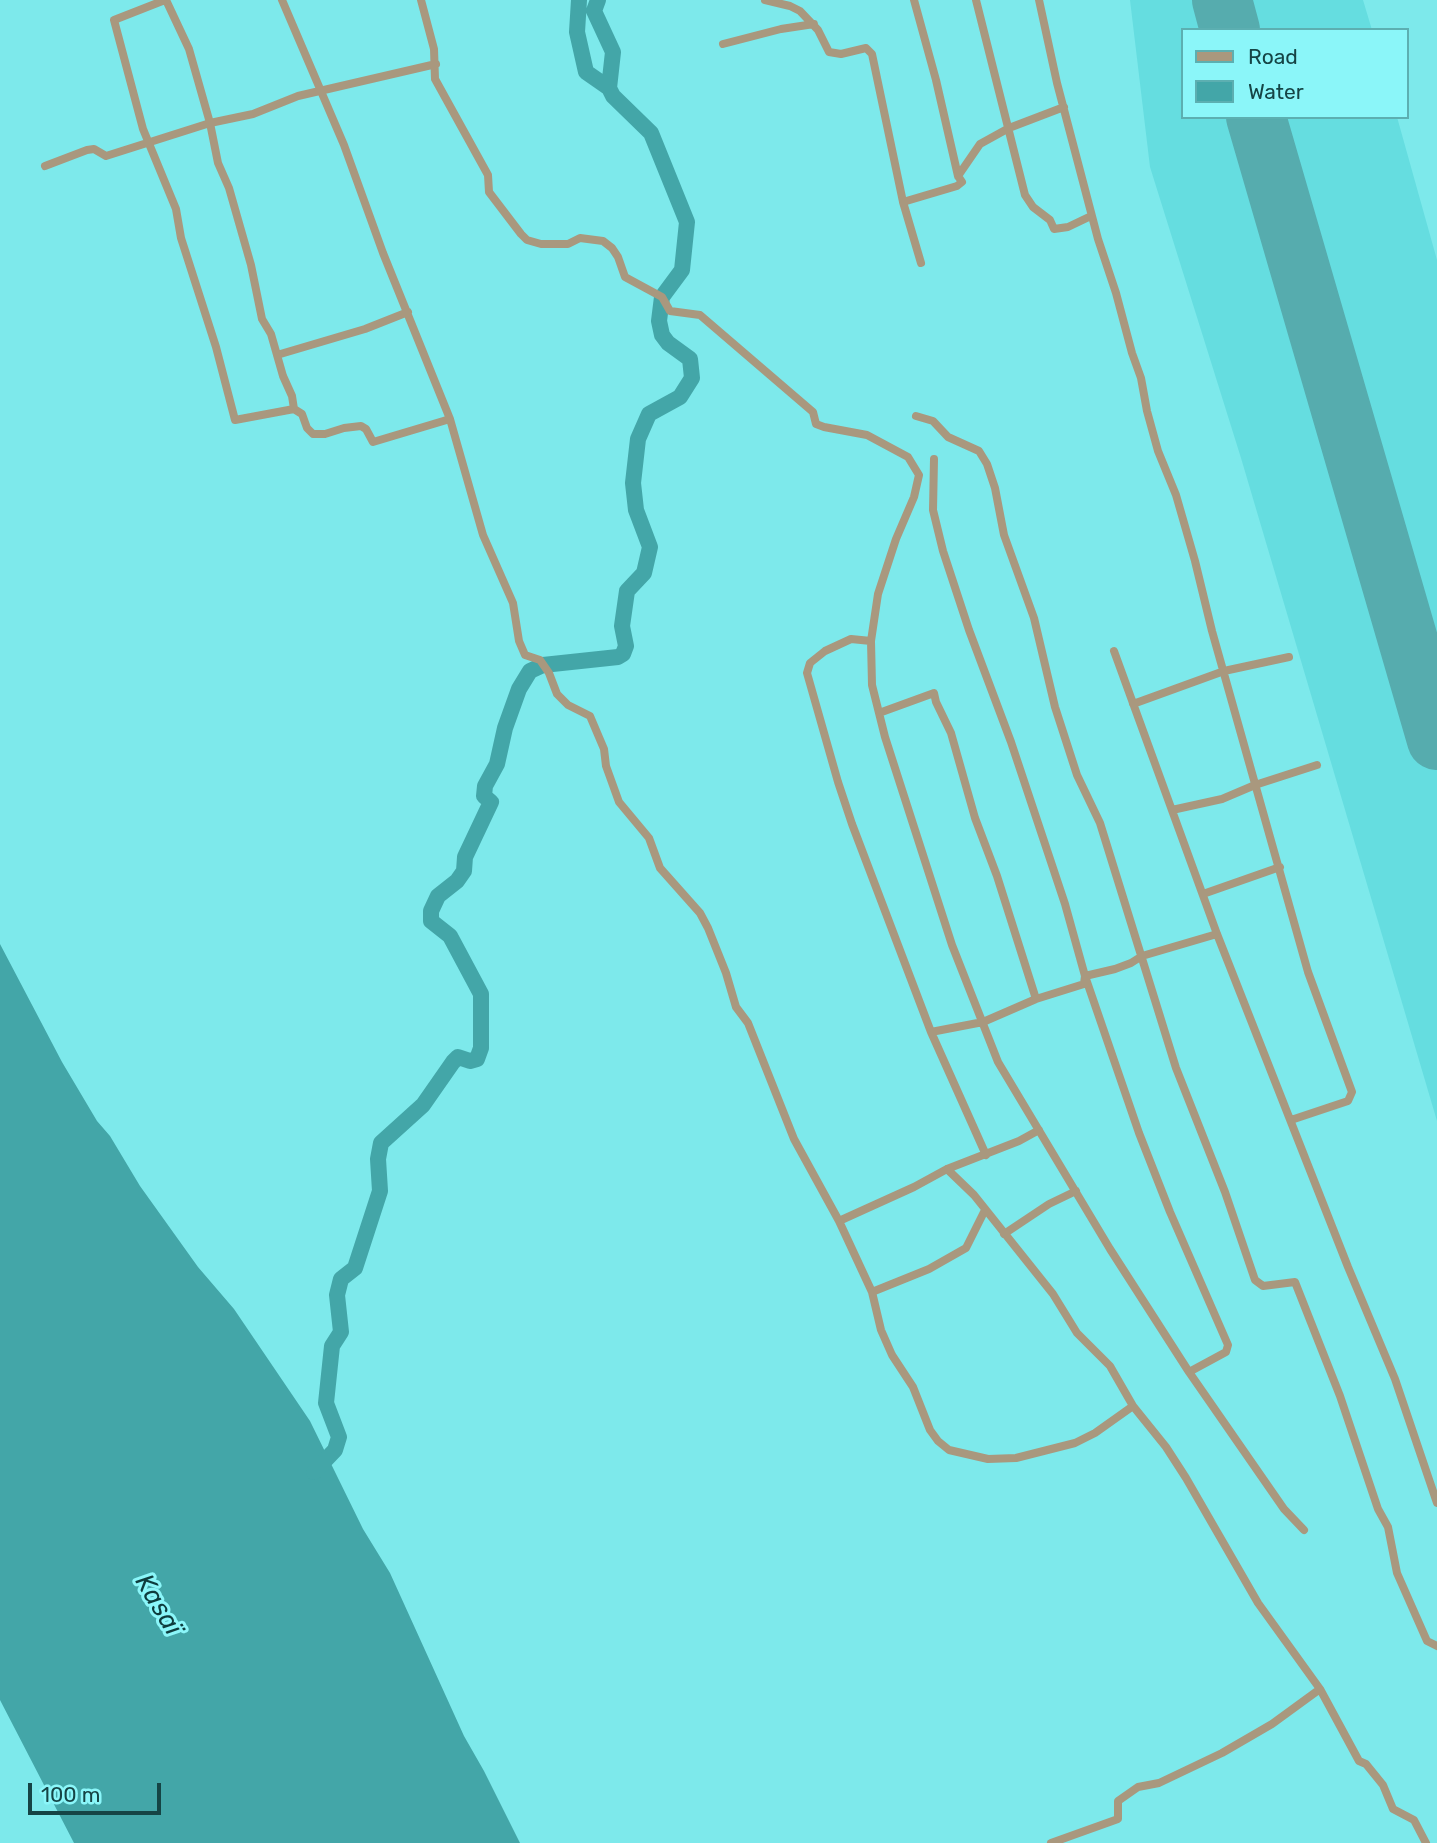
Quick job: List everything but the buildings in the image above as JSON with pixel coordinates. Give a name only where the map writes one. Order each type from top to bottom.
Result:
[{"type":"street","points":[[294,409],[271,334],[262,319],[251,265],[229,188],[218,163],[189,48],[165,0],[114,20],[143,129],[176,209],[181,238],[216,347],[235,420],[294,409],[302,414],[307,428],[313,434],[361,426],[366,429],[373,442],[450,419]]},
{"type":"street","points":[[282,0],[285,13],[323,90],[450,419],[483,535],[513,603],[519,642],[525,655],[540,660],[549,673],[557,694],[568,705],[590,716],[604,749],[609,775],[619,802],[649,838],[660,868],[700,913],[726,973],[736,1007],[748,1023],[794,1139],[839,1221],[872,1292],[876,1316],[892,1355],[913,1387],[930,1430],[949,1450],[988,1459],[1016,1458],[1057,1448],[1095,1433],[1133,1406]]},
{"type":"street","points":[[421,0],[436,64],[435,79],[488,175],[489,192],[527,240],[541,244],[568,244],[580,238],[603,241],[618,257],[625,277],[662,297],[670,311],[700,316],[813,412],[816,424],[824,428],[867,435],[908,457],[919,475],[915,497],[896,539],[878,594],[871,642],[872,685],[952,945],[974,1006],[998,1062],[1110,1249],[1189,1372],[1284,1509],[1304,1530]]},
{"type":"street","points":[[765,0],[790,6],[814,24],[828,52],[841,54],[866,48],[872,54],[903,202],[920,263]]},
{"type":"street","points":[[903,202],[957,186],[962,182],[958,176],[914,0]]},
{"type":"street","points":[[976,0],[1024,195],[1028,202],[1050,220],[1054,229],[1068,228],[1091,216]]},
{"type":"street","points":[[1039,0],[1091,216],[1141,378],[1158,451],[1176,495],[1308,972],[1352,1092],[1348,1101],[1291,1120]]},
{"type":"street","points":[[723,44],[781,29],[814,24]]},
{"type":"street","points":[[45,166],[87,150],[94,149],[106,156],[210,123],[253,114],[298,96],[436,64]]},
{"type":"street","points":[[958,176],[980,144],[1009,128],[1064,107]]},
{"type":"street","points":[[277,355],[365,329],[408,312]]},
{"type":"street","points":[[916,416],[933,421],[947,437],[979,451],[986,464],[995,488],[1004,535],[1034,618],[1055,707],[1077,775],[1100,823],[1176,1068],[1255,1280],[1263,1286],[1295,1282],[1340,1396],[1378,1509],[1388,1527],[1397,1573],[1427,1641],[1437,1646]]},
{"type":"street","points":[[934,459],[933,510],[943,551],[1065,904],[1085,976],[1157,1178],[1228,1345],[1226,1352],[1189,1372]]},
{"type":"street","points":[[871,642],[851,639],[825,651],[810,663],[807,673],[838,782],[931,1032],[986,1155]]},
{"type":"street","points":[[1114,651],[1217,934],[1395,1379],[1437,1503]]},
{"type":"street","points":[[1133,704],[1224,671],[1289,657]]},
{"type":"street","points":[[879,713],[934,693],[951,733],[975,818],[997,876],[1036,999]]},
{"type":"street","points":[[1172,810],[1222,799],[1317,765]]},
{"type":"street","points":[[1203,894],[1280,867]]},
{"type":"street","points":[[1085,976],[1217,934]]},
{"type":"street","points":[[931,1032],[983,1022],[1036,999],[1084,984],[1085,976]]},
{"type":"street","points":[[839,1221],[947,1169],[986,1155],[1039,1130]]},
{"type":"street","points":[[947,1169],[974,1195],[1053,1294],[1077,1333],[1110,1366],[1133,1406],[1166,1447],[1258,1603],[1320,1689],[1359,1761],[1366,1764],[1383,1785],[1393,1809],[1414,1820],[1426,1843]]},
{"type":"street","points":[[1004,1234],[1049,1204],[1076,1191]]},
{"type":"street","points":[[872,1292],[929,1269],[966,1248],[985,1210]]},
{"type":"street","points":[[1051,1843],[1118,1819],[1118,1801],[1138,1787],[1159,1783],[1222,1753],[1272,1724],[1320,1689]]},
{"type":"shaded area","points":[[1130,0],[1363,0],[1371,28],[1182,28],[1182,119],[1398,119],[1437,260],[1437,1121],[1241,458],[1150,167]]},
{"type":"water","name":"Kasaï","points":[[0,944],[62,1062],[97,1121],[110,1136],[140,1186],[198,1267],[234,1309],[310,1421],[363,1529],[390,1573],[464,1736],[520,1843],[74,1843],[0,1700]]},
{"type":"waterway","points":[[579,0],[577,32],[586,72],[609,88]]},
{"type":"waterway","points":[[314,1472],[335,1450],[339,1437],[326,1403],[332,1346],[341,1332],[337,1295],[341,1279],[355,1268],[380,1191],[378,1159],[381,1143],[423,1105],[458,1057],[470,1061],[477,1059],[481,1048],[481,994],[450,936],[431,921],[431,911],[438,896],[457,881],[464,871],[465,857],[491,802],[484,796],[485,786],[497,764],[505,728],[519,689],[530,671],[543,665],[618,657],[623,654],[626,646],[622,626],[627,591],[644,573],[650,547],[636,510],[633,483],[638,439],[649,414],[680,397],[692,378],[690,359],[668,343],[662,335],[659,321],[662,297],[682,270],[687,222],[651,133],[613,96],[609,88],[613,52],[594,11],[598,0]]},
{"type":"runway","points":[[1222,0],[1229,28]]},
{"type":"runway","points":[[1257,119],[1437,740]]}]
